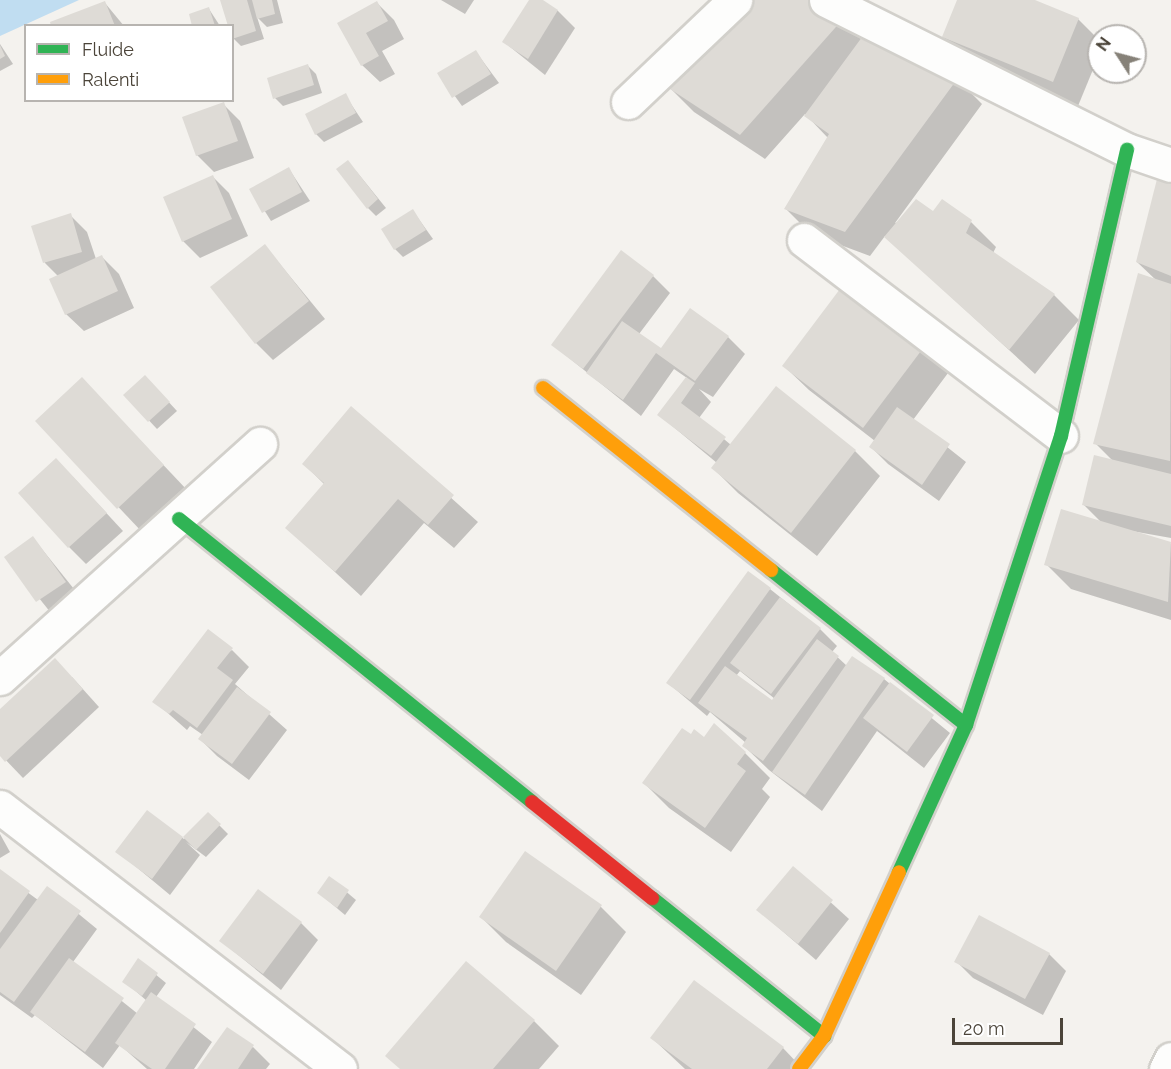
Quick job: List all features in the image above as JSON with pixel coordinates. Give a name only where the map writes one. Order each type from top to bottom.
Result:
[{"type":"street","points":[[628,102],[735,0]]},
{"type":"street","points":[[826,0],[1127,150],[1171,165]]},
{"type":"street","points":[[799,1069],[824,1036],[966,725],[1061,436],[1127,150]]},
{"type":"street","points":[[804,240],[1061,436]]},
{"type":"street","points":[[543,388],[966,725]]},
{"type":"street","points":[[0,678],[260,444]]},
{"type":"street","points":[[179,519],[824,1036]]},
{"type":"street","points":[[0,807],[340,1069]]},
{"type":"street","points":[[1166,1069],[1171,1059]]},
{"type":"water","points":[[0,0],[79,0],[24,24],[0,36]]},
{"type":"building","points":[[220,0],[247,0],[256,31],[234,38],[234,24],[227,24]]},
{"type":"building","points":[[252,0],[272,0],[275,14],[257,19]]},
{"type":"building","points":[[529,0],[543,0],[558,10],[528,59],[502,42]]},
{"type":"building","points":[[752,0],[811,0],[843,19],[740,135],[667,87]]},
{"type":"building","points":[[957,0],[1035,0],[1079,18],[1053,82],[942,37]]},
{"type":"building","points":[[105,1],[114,24],[50,24],[50,22]]},
{"type":"building","points":[[377,1],[388,21],[366,33],[379,56],[361,66],[337,23]]},
{"type":"building","points":[[209,7],[214,24],[192,24],[189,14]]},
{"type":"building","points":[[868,29],[958,78],[845,232],[784,209],[829,134],[804,116]]},
{"type":"building","points":[[0,45],[5,56],[0,59]]},
{"type":"building","points":[[476,50],[491,74],[452,98],[437,73]]},
{"type":"building","points":[[308,64],[314,85],[273,99],[267,78]]},
{"type":"building","points":[[346,93],[356,113],[315,135],[305,114]]},
{"type":"building","points":[[224,102],[238,141],[196,156],[182,117]]},
{"type":"building","points":[[348,160],[378,199],[367,209],[336,169]]},
{"type":"building","points":[[289,167],[302,192],[262,213],[249,189]]},
{"type":"building","points":[[213,175],[232,219],[182,242],[163,197]]},
{"type":"building","points":[[1157,179],[1171,184],[1171,276],[1136,262]]},
{"type":"building","points":[[916,199],[933,211],[942,199],[972,220],[966,233],[1055,294],[1009,350],[884,237]]},
{"type":"building","points":[[413,209],[426,230],[394,250],[381,229]]},
{"type":"building","points":[[71,213],[82,252],[43,263],[31,226]]},
{"type":"building","points":[[265,244],[309,301],[255,344],[210,287]]},
{"type":"building","points":[[621,250],[654,275],[583,369],[551,345]]},
{"type":"building","points":[[102,255],[118,291],[65,315],[49,279]]},
{"type":"building","points":[[1138,273],[1171,284],[1170,461],[1093,444]]},
{"type":"building","points":[[849,277],[930,339],[863,428],[782,366]]},
{"type":"building","points":[[690,308],[729,336],[695,381],[656,353],[623,400],[586,373],[622,321],[661,348]]},
{"type":"building","points":[[145,375],[170,402],[148,422],[123,395]]},
{"type":"building","points":[[82,377],[164,465],[117,509],[35,421]]},
{"type":"building","points":[[686,377],[695,383],[681,403],[726,437],[711,456],[657,415]]},
{"type":"building","points":[[776,386],[856,450],[791,533],[711,468]]},
{"type":"building","points":[[351,406],[454,495],[428,525],[398,499],[335,572],[285,528],[324,483],[302,464]]},
{"type":"building","points":[[897,407],[950,444],[922,485],[869,447]]},
{"type":"building","points":[[1094,455],[1171,474],[1171,526],[1082,505]]},
{"type":"building","points":[[56,458],[107,513],[68,548],[18,493]]},
{"type":"building","points":[[1061,509],[1171,542],[1168,602],[1044,565]]},
{"type":"building","points":[[33,536],[66,582],[36,602],[4,557]]},
{"type":"building","points":[[748,571],[771,588],[690,700],[666,683]]},
{"type":"building","points":[[780,597],[821,628],[771,694],[730,663]]},
{"type":"building","points":[[208,629],[233,648],[217,668],[233,680],[197,728],[173,710],[169,714],[152,702]]},
{"type":"building","points":[[817,639],[839,656],[763,761],[742,746],[747,738],[698,703],[725,666],[772,700]]},
{"type":"building","points":[[852,656],[885,678],[805,795],[772,772]]},
{"type":"building","points":[[55,658],[83,689],[5,762],[0,756],[0,709]]},
{"type":"building","points":[[890,682],[934,715],[907,752],[863,718]]},
{"type":"building","points":[[237,687],[271,712],[232,764],[198,739]]},
{"type":"building","points":[[714,723],[746,752],[737,764],[746,771],[705,828],[642,783],[682,728],[691,734],[694,729],[704,737]]},
{"type":"building","points":[[147,810],[183,837],[152,879],[115,852]]},
{"type":"building","points":[[208,812],[221,824],[196,850],[183,837]]},
{"type":"building","points":[[525,851],[602,905],[556,971],[479,917]]},
{"type":"building","points":[[793,866],[833,900],[798,944],[756,910]]},
{"type":"building","points":[[0,869],[30,891],[0,933]]},
{"type":"building","points":[[329,876],[349,890],[337,908],[317,893]]},
{"type":"building","points":[[47,886],[81,911],[14,1002],[0,992],[0,949]]},
{"type":"building","points":[[258,889],[302,922],[263,974],[219,941]]},
{"type":"building","points":[[979,915],[1050,953],[1025,999],[954,962]]},
{"type":"building","points":[[69,958],[124,998],[85,1052],[30,1012]]},
{"type":"building","points":[[138,958],[158,973],[142,996],[122,982]]},
{"type":"building","points":[[466,961],[535,1020],[493,1069],[400,1069],[385,1056]]},
{"type":"building","points":[[694,980],[784,1047],[767,1069],[692,1069],[650,1038]]},
{"type":"building","points":[[151,992],[196,1024],[165,1069],[152,1069],[115,1043]]},
{"type":"building","points":[[227,1027],[254,1045],[238,1069],[197,1069]]},
{"type":"traffic: fast","points":[[899,872],[966,725],[1061,436],[1127,150]]},
{"type":"traffic: fast","points":[[179,519],[532,802]]},
{"type":"traffic: fast","points":[[771,570],[966,725]]},
{"type":"traffic: fast","points":[[652,898],[824,1036]]},
{"type":"traffic: slow","points":[[543,388],[771,570]]},
{"type":"traffic: slow","points":[[799,1069],[824,1036],[899,872]]},
{"type":"traffic: jam","points":[[532,802],[652,898]]}]
